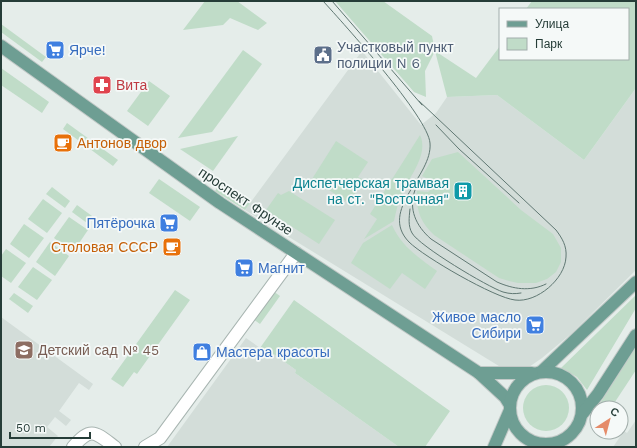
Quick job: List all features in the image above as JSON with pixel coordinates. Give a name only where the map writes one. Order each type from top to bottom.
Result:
[{"type":"main road","name":"проспект Фрунзе","points":[[1,46],[220,203],[479,373],[504,398],[510,408]]},
{"type":"main road","points":[[494,447],[510,408],[511,396],[516,386],[524,378],[537,373],[636,282]]},
{"type":"main road","points":[[561,447],[578,425],[583,413],[598,394],[636,335]]},
{"type":"main road","points":[[479,373],[552,372],[571,382],[578,392],[583,413]]},
{"type":"main road","points":[[510,408],[513,421],[518,431],[527,438],[548,444],[569,436]]},
{"type":"street","points":[[145,447],[160,438],[296,253]]},
{"type":"street","points":[[73,447],[85,434],[90,433],[98,434],[115,447]]},
{"type":"shaded area","points":[[362,51],[421,125],[436,113],[447,97],[497,95],[584,160],[636,88],[636,270],[572,333],[526,369],[507,371],[245,210]]},
{"type":"shaded area","name":"Детский сад № 45","points":[[1,317],[93,384],[89,390],[79,383],[59,411],[71,420],[66,426],[55,417],[47,427],[58,436],[49,447],[1,447]]},
{"type":"shaded area","points":[[246,338],[263,350],[265,348],[296,370],[295,373],[399,447],[167,447]]},
{"type":"shaded area","points":[[636,420],[636,447],[613,447],[618,440],[629,440],[629,430]]},
{"type":"green space","points":[[205,1],[237,1],[267,23],[258,30],[230,18],[223,25],[183,30]]},
{"type":"green space","points":[[335,1],[383,1],[432,36],[435,51],[425,71],[426,97],[414,92]]},
{"type":"green space","points":[[532,1],[636,1],[636,88],[584,160],[497,95],[447,97],[435,51],[476,78],[499,47],[499,60],[629,60],[629,8],[527,8]]},
{"type":"green space","points":[[1,24],[46,57],[42,62],[1,32]]},
{"type":"green space","points":[[243,50],[262,64],[212,132],[178,138]]},
{"type":"green space","points":[[1,68],[49,102],[42,113],[1,85]]},
{"type":"green space","points":[[149,81],[170,96],[148,126],[127,111]]},
{"type":"green space","points":[[67,123],[118,160],[113,166],[63,129]]},
{"type":"green space","points":[[420,135],[422,150],[420,157],[414,172],[402,193],[394,221],[364,239],[377,219],[370,214]]},
{"type":"green space","points":[[238,136],[213,171],[180,149]]},
{"type":"green space","points":[[336,141],[368,162],[358,177],[364,180],[349,203],[312,179]]},
{"type":"green space","points":[[458,152],[521,210],[553,234],[561,248],[561,262],[556,272],[547,279],[536,283],[518,283],[499,278],[434,235],[425,225],[418,210],[417,191],[428,192],[437,184],[422,176],[432,159]]},
{"type":"green space","points":[[159,179],[200,207],[190,221],[149,193]]},
{"type":"green space","points":[[222,181],[251,202],[245,210],[215,191]]},
{"type":"green space","points":[[52,187],[70,201],[65,208],[46,194]]},
{"type":"green space","points":[[289,191],[335,220],[319,244],[266,210],[278,193],[281,195]]},
{"type":"green space","points":[[43,199],[62,213],[47,233],[28,219]]},
{"type":"green space","points":[[77,205],[92,216],[87,223],[72,212]]},
{"type":"green space","points":[[69,217],[88,230],[73,252],[54,238]]},
{"type":"green space","points":[[24,224],[44,238],[29,258],[10,244]]},
{"type":"green space","points":[[392,225],[406,246],[437,271],[425,289],[402,273],[390,289],[351,263],[363,243]]},
{"type":"green space","points":[[50,242],[69,256],[55,276],[36,262]]},
{"type":"green space","points":[[6,249],[26,263],[11,283],[1,276],[1,256]]},
{"type":"green space","points":[[33,267],[52,280],[37,300],[18,287]]},
{"type":"green space","points":[[175,290],[190,300],[137,374],[134,372],[123,387],[111,379]]},
{"type":"green space","points":[[273,291],[280,296],[260,324],[253,319]]},
{"type":"green space","points":[[14,293],[33,306],[28,313],[9,299]]},
{"type":"green space","points":[[636,295],[636,308],[587,390],[577,377],[561,368]]},
{"type":"green space","points":[[294,300],[450,411],[425,447],[399,447],[295,373],[296,370],[265,348],[263,350],[260,348]]},
{"type":"green space","points":[[636,347],[636,370],[616,400],[602,400]]},
{"type":"green space","points":[[546,385],[559,389],[565,395],[569,408],[565,421],[559,427],[546,431],[533,427],[527,421],[523,408],[527,395],[533,389]]},
{"type":"tram line","points":[[323,1],[384,71],[426,130],[430,143],[429,155],[424,168],[403,205],[400,218],[401,230],[409,242],[417,249],[460,276],[505,298],[523,300],[541,294],[561,273],[566,257],[564,242],[556,230],[419,101]]},
{"type":"tram line","points":[[332,1],[422,105]]},
{"type":"tram line","points":[[436,125],[459,149],[519,203]]},
{"type":"tram line","points":[[415,190],[412,204],[415,217],[421,229],[431,239],[497,282],[522,289],[534,288],[546,284]]},
{"type":"tram line","points":[[410,209],[409,222],[412,233],[427,247],[454,266],[495,289],[508,293],[521,293]]},
{"type":"place","name":"Ярче!","points":[[55,50]]},
{"type":"place","name":"Участковый пункт полиции N 6","points":[[323,55]]},
{"type":"place","name":"Вита","points":[[102,85]]},
{"type":"place","name":"Антонов двор","points":[[63,143]]},
{"type":"place","name":"Диспетчерская трамвая на ст. \"Восточная\"","points":[[463,191]]},
{"type":"place","name":"Пятёрочка","points":[[169,223]]},
{"type":"place","name":"Столовая СССР","points":[[172,247]]},
{"type":"place","name":"Магнит","points":[[244,268]]},
{"type":"place","name":"Живое масло Сибири","points":[[535,325]]},
{"type":"place","name":"Детский сад № 45","points":[[24,350]]},
{"type":"place","name":"Мастера красоты","points":[[202,352]]}]
